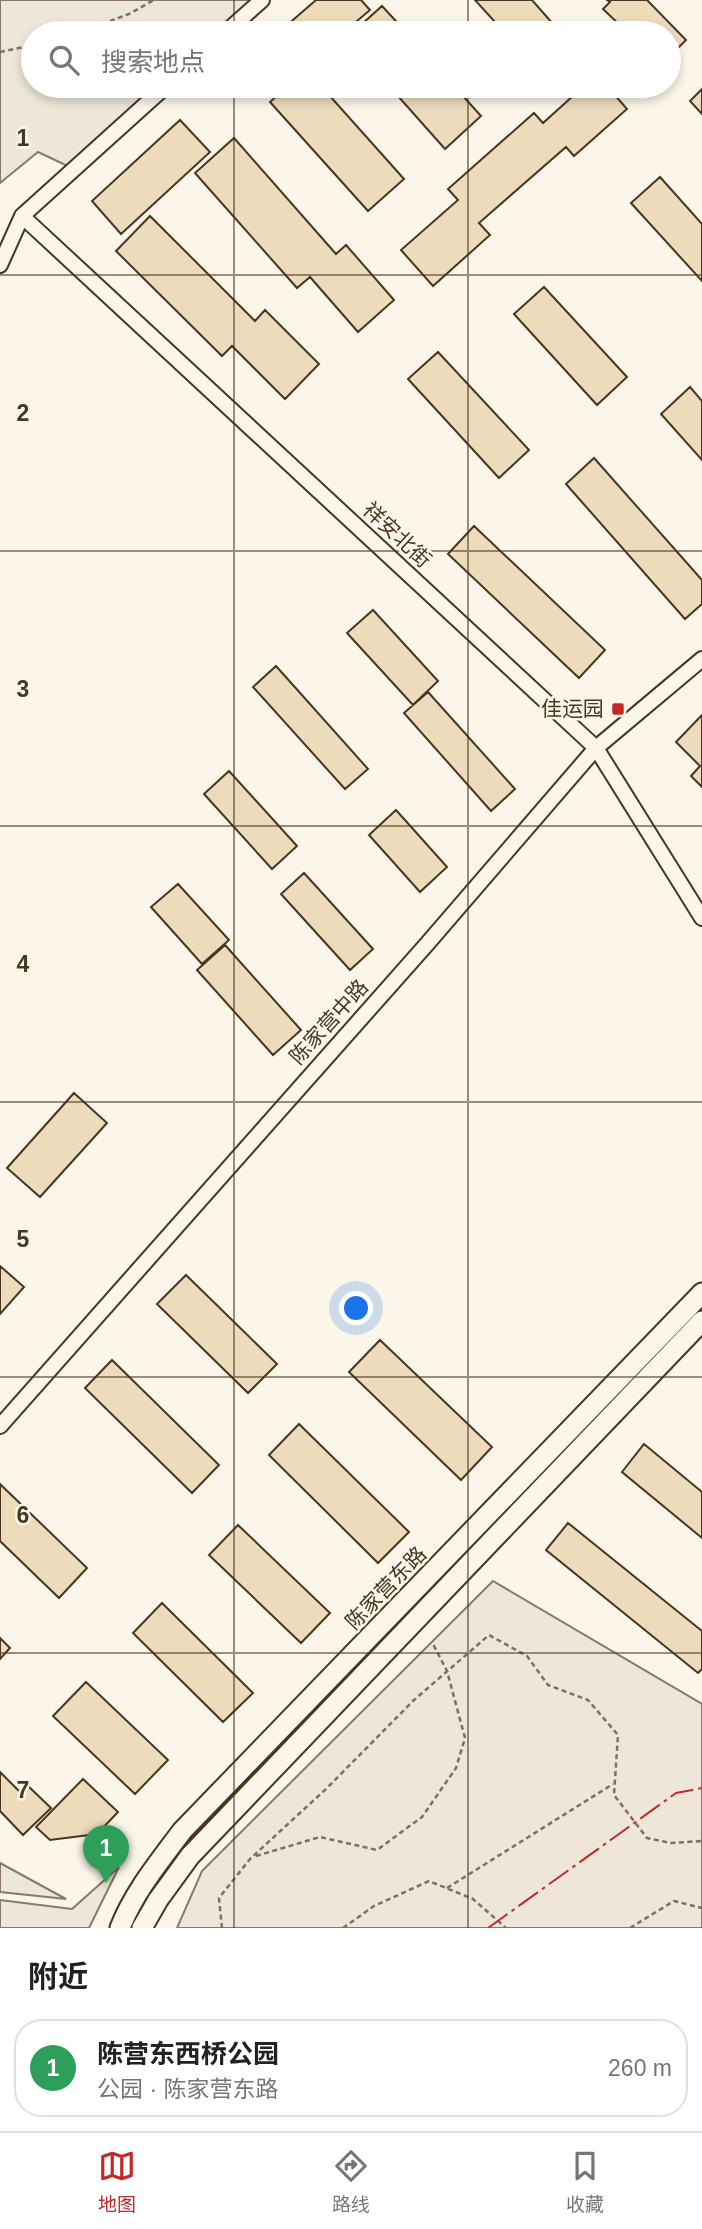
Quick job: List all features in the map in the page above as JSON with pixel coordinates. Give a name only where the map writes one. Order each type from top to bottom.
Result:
[{"type":"street","points":[[238,21],[262,0]]},
{"type":"street","points":[[0,265],[22,216],[153,98]]},
{"type":"street","name":"祥安北街","points":[[22,216],[596,748],[702,918]]},
{"type":"street","name":"陈家营中路","points":[[0,1426],[596,748],[702,660]]},
{"type":"street","name":"陈家营东路","points":[[120,1928],[146,1880],[182,1831],[702,1293]]},
{"type":"street","name":"陈家营东路","points":[[142,1928],[158,1900],[190,1856],[702,1321]]},
{"type":"path","points":[[110,21],[154,0]]},
{"type":"path","points":[[0,52],[21,48]]},
{"type":"path","points":[[222,1928],[219,1898],[253,1857],[327,1788],[414,1700],[489,1635],[527,1656],[548,1685],[588,1700],[618,1735],[614,1795],[648,1838],[671,1843],[702,1841]]},
{"type":"path","points":[[253,1857],[320,1837],[377,1850],[422,1817],[456,1768],[465,1738],[447,1671],[432,1642]]},
{"type":"path","points":[[447,1888],[615,1783]]},
{"type":"path","points":[[343,1928],[374,1906],[429,1881],[473,1899],[506,1928]]},
{"type":"path","points":[[630,1928],[674,1901],[702,1908]]},
{"type":"shaded area","points":[[0,0],[262,0],[238,21],[21,21],[21,98],[153,98],[74,169],[38,152],[0,183]]},
{"type":"shaded area","points":[[493,1581],[702,1704],[702,1928],[177,1928],[202,1871]]},
{"type":"shaded area","points":[[0,1863],[66,1899],[0,1892]]},
{"type":"shaded area","points":[[119,1867],[89,1928],[0,1928],[0,1900],[72,1909]]},
{"type":"building","points":[[316,0],[361,0],[370,10],[357,21],[292,21]]},
{"type":"building","points":[[475,0],[532,0],[550,21],[494,21]]},
{"type":"building","points":[[607,0],[647,0],[667,21],[616,21],[603,9],[610,2]]},
{"type":"building","points":[[382,6],[396,21],[365,21]]},
{"type":"building","points":[[702,89],[702,114],[690,101]]},
{"type":"building","points":[[274,98],[332,98],[404,179],[368,211],[270,102]]},
{"type":"building","points":[[400,98],[465,98],[481,116],[445,149]]},
{"type":"building","points":[[571,98],[617,98],[627,109],[574,156],[566,147],[479,223],[490,235],[433,286],[401,250],[458,200],[448,189],[534,113],[543,123]]},
{"type":"building","points":[[180,120],[210,152],[121,234],[92,201]]},
{"type":"building","points":[[234,138],[336,254],[346,245],[394,300],[358,332],[310,277],[297,288],[195,173]]},
{"type":"building","points":[[660,177],[702,224],[702,281],[631,203]]},
{"type":"building","points":[[150,216],[255,321],[265,310],[319,364],[285,399],[232,346],[222,356],[116,251]]},
{"type":"building","points":[[544,287],[627,377],[597,405],[514,314]]},
{"type":"building","points":[[438,352],[529,450],[499,478],[408,379]]},
{"type":"building","points":[[690,387],[702,401],[702,460],[661,414]]},
{"type":"building","points":[[594,458],[702,580],[702,604],[685,619],[566,484]]},
{"type":"building","points":[[474,526],[605,650],[579,678],[448,554]]},
{"type":"building","points":[[373,610],[438,681],[413,705],[347,633]]},
{"type":"building","points":[[276,666],[368,769],[345,789],[253,687]]},
{"type":"building","points":[[428,692],[515,789],[491,811],[404,713]]},
{"type":"building","points":[[702,715],[702,787],[691,776],[700,766],[676,742]]},
{"type":"building","points":[[229,771],[297,846],[272,869],[204,794]]},
{"type":"building","points":[[396,810],[447,867],[420,892],[369,835]]},
{"type":"building","points":[[304,873],[373,949],[350,970],[281,894]]},
{"type":"building","points":[[178,884],[229,940],[202,964],[151,907]]},
{"type":"building","points":[[225,945],[301,1030],[273,1055],[197,970]]},
{"type":"building","points":[[74,1093],[107,1123],[40,1197],[7,1168]]},
{"type":"building","points":[[0,1266],[24,1287],[0,1314]]},
{"type":"building","points":[[186,1275],[277,1364],[248,1393],[157,1304]]},
{"type":"building","points":[[380,1340],[492,1447],[461,1480],[349,1372]]},
{"type":"building","points":[[112,1360],[219,1465],[192,1493],[85,1388]]},
{"type":"building","points":[[299,1424],[409,1532],[378,1563],[269,1455]]},
{"type":"building","points":[[644,1444],[702,1492],[702,1538],[622,1472]]},
{"type":"building","points":[[0,1484],[87,1568],[59,1598],[0,1541]]},
{"type":"building","points":[[568,1523],[702,1631],[702,1669],[698,1673],[546,1550]]},
{"type":"building","points":[[238,1525],[330,1613],[301,1643],[209,1555]]},
{"type":"building","points":[[162,1603],[253,1693],[223,1722],[133,1633]]},
{"type":"building","points":[[0,1638],[10,1648],[0,1659]]},
{"type":"building","points":[[86,1682],[168,1760],[135,1794],[53,1716]]},
{"type":"building","points":[[0,1772],[20,1792],[27,1785],[51,1808],[23,1835],[0,1811]]},
{"type":"building","points":[[83,1779],[118,1812],[97,1834],[50,1840],[36,1827]]},
{"type":"power","points":[[488,1928],[676,1793],[702,1788]]},
{"type":"place","name":"佳运园","points":[[618,709]]},
{"type":"place","name":"陈营东西桥公园","points":[[106,1883]]}]
